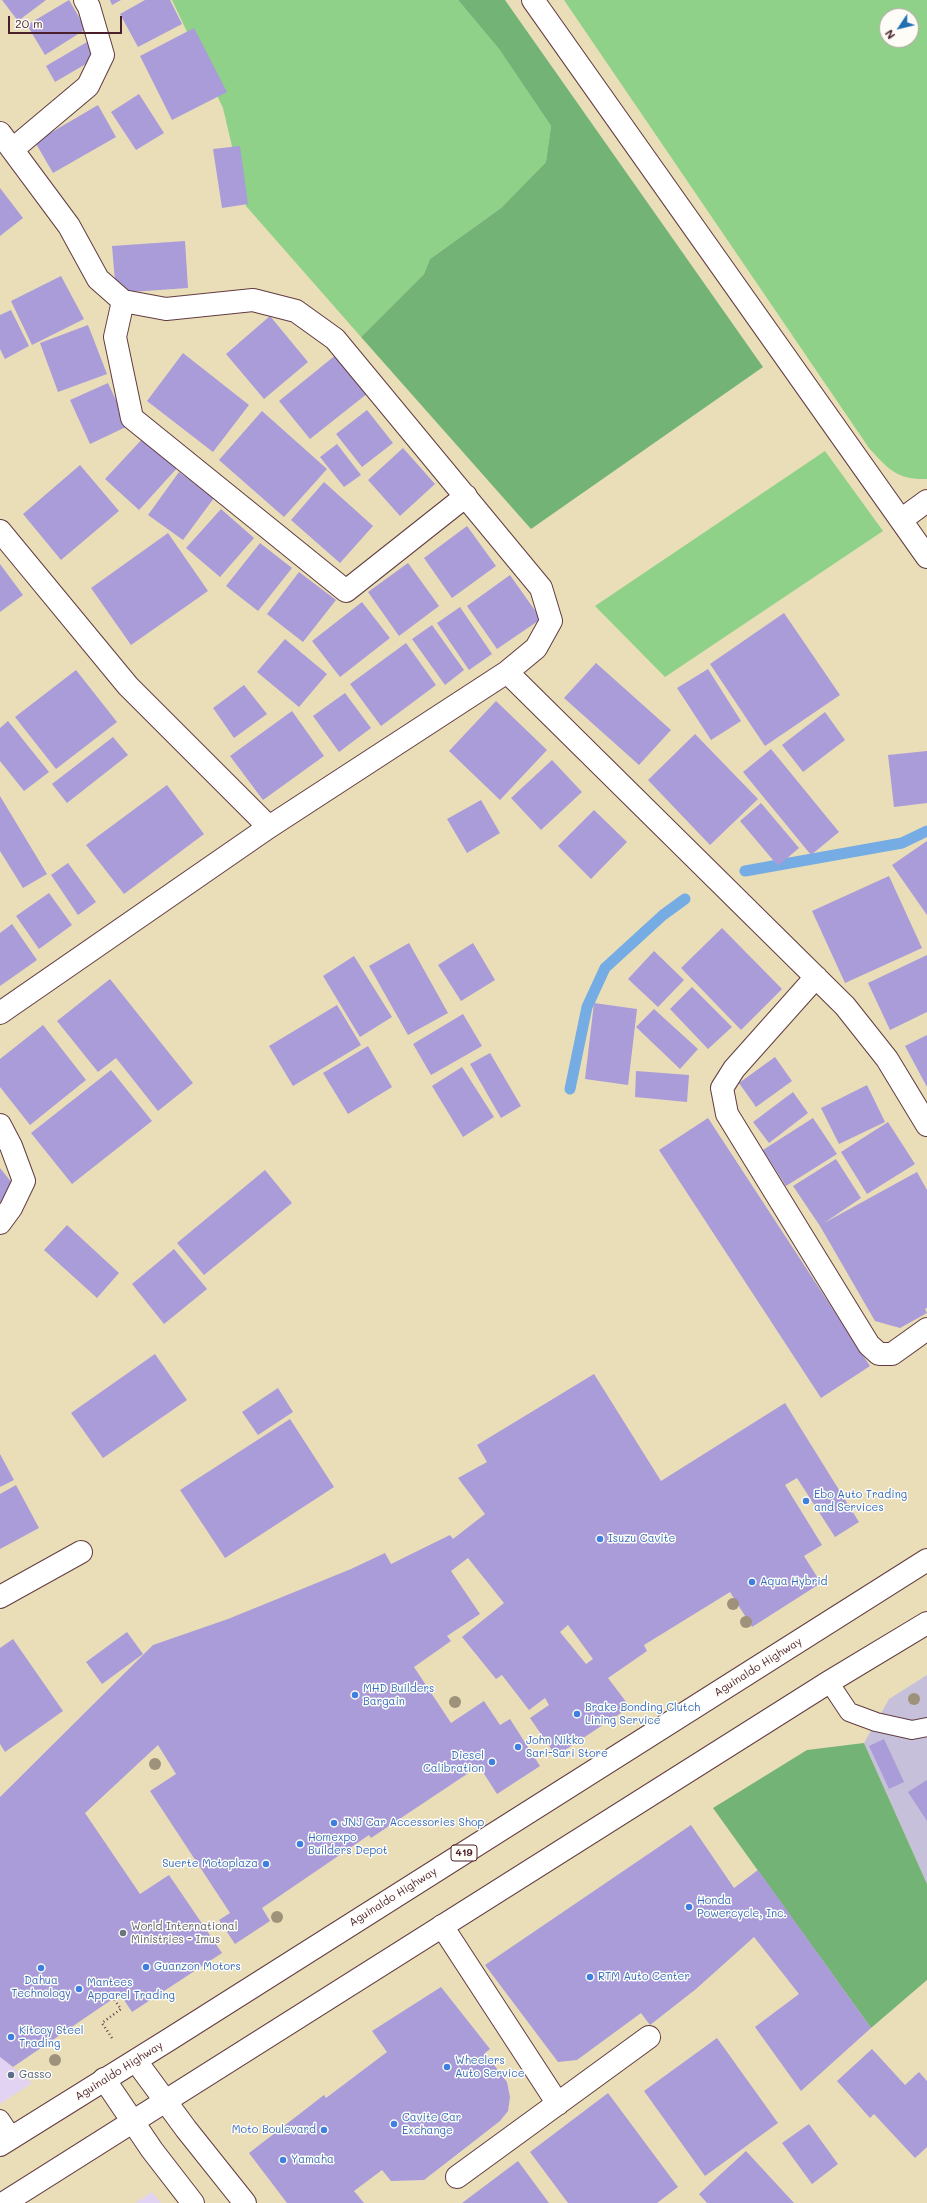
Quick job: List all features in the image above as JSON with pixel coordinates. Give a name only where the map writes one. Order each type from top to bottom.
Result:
[{"type":"main road","points":[[0,1013],[269,826],[507,672],[536,648],[551,621],[541,588],[335,339],[296,310],[253,300],[166,309],[123,301],[98,279],[69,226],[6,141],[88,86],[103,55],[89,7],[85,0]]},
{"type":"main road","points":[[533,0],[927,557]]},
{"type":"main road","points":[[123,301],[115,336],[132,418],[346,590],[466,496]]},
{"type":"main road","points":[[901,520],[927,501]]},
{"type":"main road","points":[[0,531],[128,686],[269,826]]},
{"type":"main road","points":[[507,672],[845,1006],[887,1059],[927,1125]]},
{"type":"main road","points":[[816,977],[734,1069],[722,1088],[727,1114],[870,1345],[879,1354],[892,1354],[927,1329]]},
{"type":"main road","points":[[0,1125],[11,1146],[24,1181],[11,1208],[0,1223]]},
{"type":"main road","points":[[0,1597],[81,1552]]},
{"type":"main road","name":"Aguinaldo Highway","points":[[6,2141],[927,1560]]},
{"type":"main road","points":[[4,2203],[829,1682],[927,1623]]},
{"type":"main road","points":[[442,1926],[558,2104]]},
{"type":"main road","points":[[457,2178],[649,2037]]},
{"type":"main road","points":[[136,2060],[166,2102],[245,2203]]},
{"type":"main road","points":[[104,2079],[152,2150],[194,2203]]},
{"type":"lane","points":[[829,1682],[849,1712],[876,1722],[912,1730],[927,1727]]},
{"type":"lane","points":[[0,2119],[6,2141]]},
{"type":"path","points":[[113,1998],[121,2009],[102,2023],[115,2042]]},
{"type":"shaded area","points":[[927,1675],[927,1884],[864,1743],[889,1699]]},
{"type":"shaded area","name":"Gasso","points":[[0,2057],[32,2083],[0,2104]]},
{"type":"shaded area","points":[[152,2192],[161,2203],[135,2203]]},
{"type":"green space","points":[[172,0],[458,0],[499,49],[551,126],[546,162],[501,208],[430,259],[424,274],[361,337],[246,206],[223,108]]},
{"type":"green space","points":[[458,0],[505,0],[763,367],[531,529],[361,337],[424,274],[430,259],[501,208],[546,162],[551,126],[499,49]]},
{"type":"green space","points":[[564,0],[927,0],[927,479],[908,478],[900,475],[882,462],[869,448]]},
{"type":"green space","points":[[825,451],[883,531],[665,677],[595,606]]},
{"type":"green space","points":[[864,1743],[927,1884],[927,1980],[871,2028],[713,1808],[807,1750]]},
{"type":"building","points":[[2,0],[46,0],[18,21]]},
{"type":"building","points":[[69,0],[86,29],[45,55],[27,25]]},
{"type":"building","points":[[110,0],[121,0],[112,5]]},
{"type":"building","points":[[145,0],[170,0],[182,24],[138,47],[120,14]]},
{"type":"building","points":[[194,28],[227,92],[172,120],[140,56]]},
{"type":"building","points":[[87,42],[96,58],[55,82],[46,66]]},
{"type":"building","points":[[139,94],[164,133],[136,150],[111,112]]},
{"type":"building","points":[[98,105],[116,137],[53,173],[35,142]]},
{"type":"building","points":[[240,146],[248,204],[222,208],[213,149]]},
{"type":"building","points":[[0,188],[23,218],[0,236]]},
{"type":"building","points":[[185,241],[188,288],[116,293],[112,246]]},
{"type":"building","points":[[61,276],[84,319],[32,345],[11,301]]},
{"type":"building","points":[[11,310],[29,346],[5,359],[0,349],[0,315]]},
{"type":"building","points":[[270,316],[308,362],[264,399],[226,354]]},
{"type":"building","points":[[88,325],[107,374],[58,392],[40,343]]},
{"type":"building","points":[[183,353],[249,405],[213,452],[147,401]]},
{"type":"building","points":[[337,354],[368,393],[310,439],[279,401]]},
{"type":"building","points":[[108,383],[128,426],[90,444],[70,400]]},
{"type":"building","points":[[367,410],[393,443],[362,467],[336,434]]},
{"type":"building","points":[[262,411],[327,469],[284,517],[219,460]]},
{"type":"building","points":[[144,437],[178,467],[139,510],[105,479]]},
{"type":"building","points":[[337,444],[361,475],[344,487],[320,457]]},
{"type":"building","points":[[403,448],[435,484],[400,516],[368,480]]},
{"type":"building","points":[[80,465],[119,511],[61,560],[23,514]]},
{"type":"building","points":[[179,472],[214,498],[183,540],[148,515]]},
{"type":"building","points":[[324,482],[373,526],[340,563],[291,520]]},
{"type":"building","points":[[221,509],[254,538],[220,577],[186,548]]},
{"type":"building","points":[[467,526],[496,566],[452,598],[424,558]]},
{"type":"building","points":[[168,533],[208,591],[131,645],[91,588]]},
{"type":"building","points":[[260,543],[292,568],[258,611],[226,586]]},
{"type":"building","points":[[408,563],[439,606],[399,636],[368,592]]},
{"type":"building","points":[[0,564],[23,595],[0,612]]},
{"type":"building","points":[[299,572],[336,600],[303,642],[267,614]]},
{"type":"building","points":[[510,575],[541,619],[497,649],[467,606]]},
{"type":"building","points":[[362,602],[390,638],[340,677],[312,641]]},
{"type":"building","points":[[460,607],[492,654],[469,670],[437,623]]},
{"type":"building","points":[[784,613],[840,695],[765,746],[710,664]]},
{"type":"building","points":[[432,625],[464,670],[445,685],[412,639]]},
{"type":"building","points":[[285,639],[327,674],[299,707],[257,672]]},
{"type":"building","points":[[406,643],[436,685],[381,726],[350,684]]},
{"type":"building","points":[[596,663],[671,730],[639,765],[564,698]]},
{"type":"building","points":[[708,669],[741,721],[711,740],[677,688]]},
{"type":"building","points":[[76,670],[117,722],[56,769],[15,717]]},
{"type":"building","points":[[244,685],[267,714],[234,738],[213,708]]},
{"type":"building","points":[[345,693],[371,728],[339,752],[313,716]]},
{"type":"building","points":[[496,701],[547,750],[500,800],[449,751]]},
{"type":"building","points":[[292,711],[324,756],[263,800],[230,756]]},
{"type":"building","points":[[825,712],[845,740],[803,772],[782,745]]},
{"type":"building","points":[[8,721],[49,772],[24,791],[0,761],[0,728]]},
{"type":"building","points":[[695,734],[758,799],[710,845],[648,780]]},
{"type":"building","points":[[113,737],[128,755],[67,803],[52,784]]},
{"type":"building","points":[[771,749],[839,832],[811,855],[743,772]]},
{"type":"building","points":[[927,751],[927,803],[894,807],[888,755]]},
{"type":"building","points":[[552,760],[582,792],[541,830],[511,798]]},
{"type":"building","points":[[167,785],[204,834],[124,894],[86,845]]},
{"type":"building","points":[[0,796],[47,874],[23,888],[0,851]]},
{"type":"building","points":[[481,800],[500,833],[467,853],[447,819]]},
{"type":"building","points":[[761,803],[799,848],[778,866],[740,821]]},
{"type":"building","points":[[594,810],[627,842],[591,879],[558,846]]},
{"type":"building","points":[[927,841],[927,915],[892,865]]},
{"type":"building","points":[[68,863],[96,902],[78,915],[51,875]]},
{"type":"building","points":[[889,876],[922,948],[845,983],[812,911]]},
{"type":"building","points":[[49,893],[72,925],[39,949],[16,916]]},
{"type":"building","points":[[12,924],[37,960],[0,986],[0,933]]},
{"type":"building","points":[[722,928],[782,989],[741,1030],[681,968]]},
{"type":"building","points":[[409,943],[448,1013],[408,1035],[369,966]]},
{"type":"building","points":[[473,943],[495,980],[461,1001],[438,965]]},
{"type":"building","points":[[654,951],[684,980],[658,1007],[628,979]]},
{"type":"building","points":[[927,955],[927,1012],[890,1030],[868,983]]},
{"type":"building","points":[[354,956],[392,1017],[360,1037],[323,976]]},
{"type":"building","points":[[110,979],[193,1083],[158,1111],[116,1058],[98,1072],[57,1021]]},
{"type":"building","points":[[692,987],[732,1027],[708,1049],[670,1009]]},
{"type":"building","points":[[594,1003],[637,1009],[628,1085],[585,1079]]},
{"type":"building","points":[[337,1005],[361,1045],[293,1086],[269,1046]]},
{"type":"building","points":[[654,1009],[698,1049],[680,1069],[636,1027]]},
{"type":"building","points":[[463,1014],[482,1046],[431,1075],[413,1044]]},
{"type":"building","points":[[43,1025],[86,1080],[30,1125],[0,1087],[0,1059]]},
{"type":"building","points":[[927,1035],[927,1087],[905,1046]]},
{"type":"building","points":[[368,1046],[392,1087],[348,1114],[323,1073]]},
{"type":"building","points":[[490,1053],[521,1106],[501,1118],[470,1064]]},
{"type":"building","points":[[775,1057],[792,1081],[756,1107],[739,1083]]},
{"type":"building","points":[[462,1067],[494,1117],[463,1137],[432,1086]]},
{"type":"building","points":[[111,1070],[152,1121],[72,1184],[31,1133]]},
{"type":"building","points":[[636,1071],[689,1075],[687,1102],[635,1097]]},
{"type":"building","points":[[867,1085],[885,1122],[839,1144],[821,1108]]},
{"type":"building","points":[[793,1092],[808,1113],[769,1143],[753,1122]]},
{"type":"building","points":[[708,1118],[870,1366],[821,1398],[659,1150]]},
{"type":"building","points":[[813,1118],[837,1154],[786,1186],[763,1150]]},
{"type":"building","points":[[888,1122],[915,1164],[867,1194],[841,1152]]},
{"type":"building","points":[[836,1159],[861,1198],[824,1223],[917,1172],[927,1190],[927,1308],[925,1309],[927,1313],[900,1328],[875,1321],[820,1226],[793,1186]]},
{"type":"building","points":[[0,1168],[17,1189],[0,1203]]},
{"type":"building","points":[[265,1170],[292,1203],[204,1275],[177,1243]]},
{"type":"building","points":[[67,1225],[119,1273],[97,1298],[44,1250]]},
{"type":"building","points":[[174,1249],[207,1289],[164,1324],[132,1284]]},
{"type":"building","points":[[155,1354],[187,1400],[103,1458],[71,1413]]},
{"type":"building","points":[[594,1374],[661,1481],[785,1403],[859,1522],[835,1537],[797,1478],[785,1485],[822,1545],[804,1556],[821,1583],[752,1627],[730,1592],[644,1645],[647,1651],[608,1678],[630,1707],[556,1756],[530,1718],[549,1705],[545,1698],[529,1710],[502,1675],[496,1679],[462,1637],[504,1603],[468,1558],[451,1571],[480,1614],[447,1636],[451,1641],[414,1667],[451,1723],[484,1701],[500,1725],[510,1719],[540,1766],[497,1794],[479,1766],[371,1838],[369,1835],[262,1908],[270,1921],[235,1944],[219,1920],[230,1913],[150,1791],[176,1774],[158,1745],[85,1813],[140,1894],[169,1875],[222,1953],[132,2012],[120,1994],[13,2067],[0,2057],[0,1797],[153,1645],[228,1619],[351,1569],[385,1553],[391,1564],[450,1535],[453,1539],[485,1514],[458,1478],[487,1462],[477,1445]],"holes":[[[568,1625],[593,1659],[586,1664],[560,1632]]]},
{"type":"building","points":[[278,1388],[293,1412],[258,1435],[242,1412]]},
{"type":"building","points":[[290,1419],[334,1487],[225,1558],[180,1490]]},
{"type":"building","points":[[0,1454],[14,1480],[0,1487]]},
{"type":"building","points":[[16,1485],[39,1528],[0,1549],[0,1494]]},
{"type":"building","points":[[127,1632],[143,1654],[102,1684],[86,1662]]},
{"type":"building","points":[[13,1639],[63,1711],[5,1752],[0,1744],[0,1648]]},
{"type":"building","points":[[884,1739],[904,1782],[889,1789],[869,1746]]},
{"type":"building","points":[[927,1780],[927,1821],[908,1792]]},
{"type":"building","points":[[691,1825],[734,1888],[758,1870],[871,2028],[801,2091],[755,2027],[799,1994],[754,1937],[696,1989],[650,2025],[641,2013],[577,2060],[558,2062],[485,1965]]},
{"type":"building","points":[[441,1987],[490,2049],[485,2053],[507,2082],[510,2097],[508,2111],[500,2121],[424,2180],[391,2181],[382,2170],[354,2191],[364,2203],[287,2203],[249,2153],[324,2095],[326,2098],[387,2052],[372,2031]]},
{"type":"building","points":[[717,2038],[778,2123],[705,2176],[644,2091]]},
{"type":"building","points":[[872,2049],[905,2085],[919,2072],[927,2081],[927,2147],[915,2158],[874,2114],[870,2118],[837,2081]]},
{"type":"building","points":[[608,2093],[678,2187],[657,2203],[568,2203],[530,2152]]},
{"type":"building","points":[[809,2124],[838,2164],[812,2184],[782,2143]]},
{"type":"building","points":[[746,2151],[794,2203],[707,2203],[699,2194]]},
{"type":"building","points":[[518,2161],[549,2203],[462,2203]]},
{"type":"waterway","points":[[745,871],[902,843],[927,831]]},
{"type":"waterway","points":[[570,1089],[587,1007],[605,968],[663,915],[685,899]]},
{"type":"place","name":"Ebo Auto Trading and Services","points":[[806,1501]]},
{"type":"place","name":"Isuzu Cavite","points":[[600,1539]]},
{"type":"place","name":"Aqua Hybrid","points":[[752,1582]]},
{"type":"place","name":"MHD Builders Bargain","points":[[355,1695]]},
{"type":"place","name":"Brake Bonding Clutch Lining Service","points":[[577,1714]]},
{"type":"place","name":"John Nikko Sari-Sari Store","points":[[518,1747]]},
{"type":"place","name":"Diesel Calibration","points":[[492,1762]]},
{"type":"place","name":"JNJ Car Accessories Shop","points":[[334,1823]]},
{"type":"place","name":"Homexpo Builders Depot","points":[[300,1844]]},
{"type":"place","name":"Suerte Motoplaza","points":[[266,1864]]},
{"type":"place","name":"Honda Powercycle, Inc.","points":[[689,1907]]},
{"type":"place","name":"World International Ministries - Imus","points":[[123,1933]]},
{"type":"place","name":"Guanzon Motors","points":[[146,1967]]},
{"type":"place","name":"Dahua Technology","points":[[41,1968]]},
{"type":"place","name":"RTM Auto Center","points":[[590,1977]]},
{"type":"place","name":"Mantees Apparel Trading","points":[[79,1989]]},
{"type":"place","name":"Kitcoy Steel Trading","points":[[11,2037]]},
{"type":"place","name":"Wheelers Auto Service","points":[[447,2067]]},
{"type":"place","name":"Gasso","points":[[11,2075]]},
{"type":"place","name":"Cavite Car Exchange","points":[[394,2124]]},
{"type":"place","name":"Moto Boulevard","points":[[324,2130]]},
{"type":"place","name":"Yamaha","points":[[283,2160]]}]
